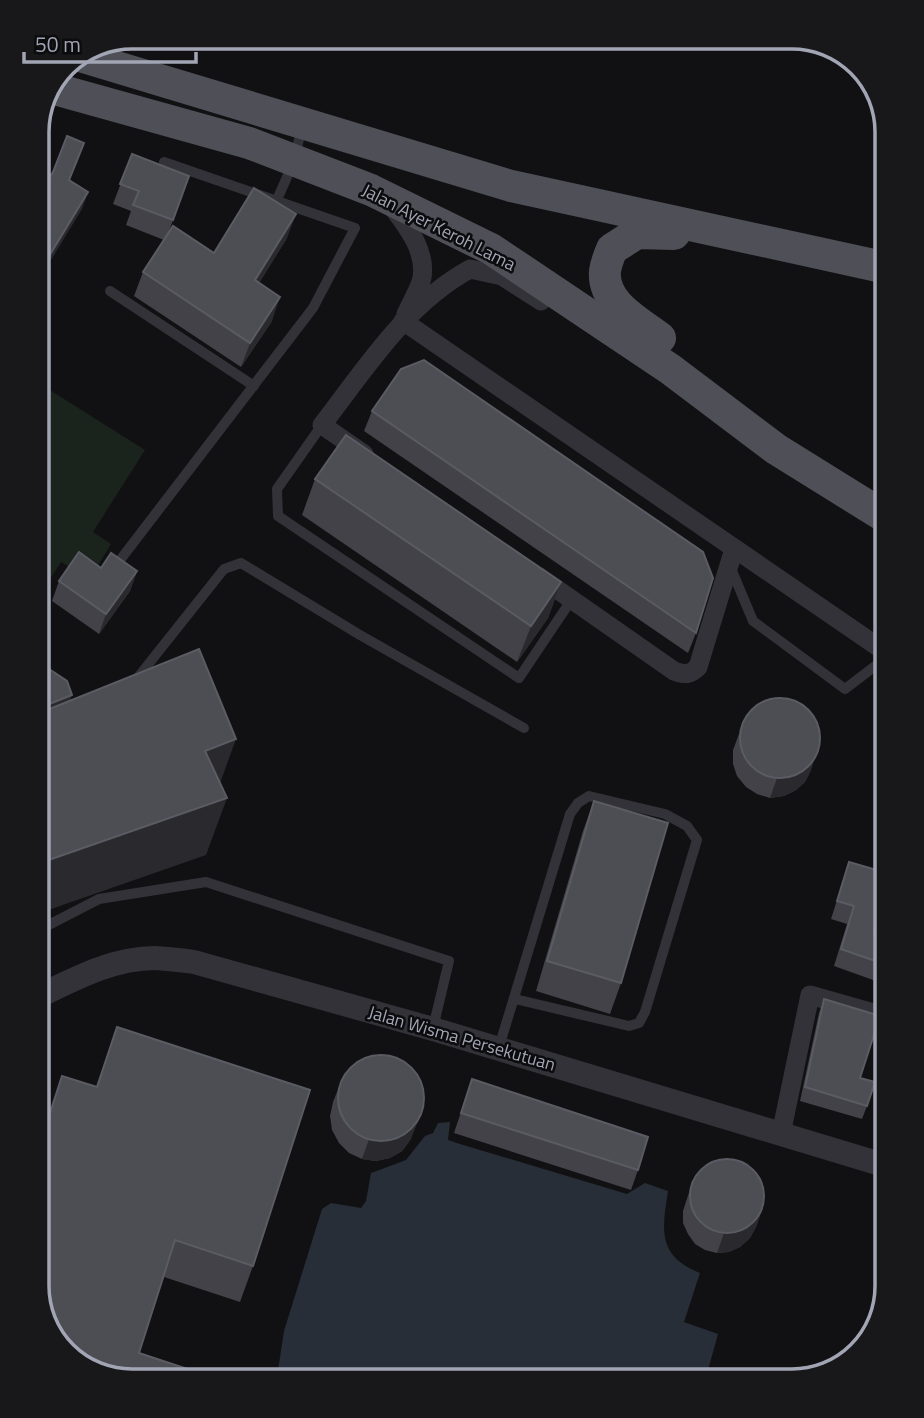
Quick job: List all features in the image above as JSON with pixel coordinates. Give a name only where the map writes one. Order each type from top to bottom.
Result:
[{"type":"main road","points":[[91,60],[511,186],[875,266]]},
{"type":"main road","name":"Jalan Ayer Keroh Lama","points":[[60,91],[249,144],[386,198],[491,249],[670,369],[776,449],[875,511]]},
{"type":"main road","points":[[53,106],[74,100],[94,100]]},
{"type":"main road","points":[[875,267],[728,246],[669,233],[637,233],[612,249],[605,271],[607,292],[627,314],[752,404],[875,501]]},
{"type":"street","points":[[379,464],[322,425],[402,321],[422,280],[421,259],[413,234],[386,198]]},
{"type":"street","points":[[402,321],[449,281],[470,269],[502,276],[776,449]]},
{"type":"street","points":[[402,321],[732,557],[875,647]]},
{"type":"street","points":[[526,567],[674,671],[685,675],[698,667],[732,557]]},
{"type":"street","name":"Jalan Wisma Persekutuan","points":[[49,991],[114,964],[153,958],[194,961],[433,1029],[875,1162]]},
{"type":"street","points":[[781,1134],[810,995],[875,1014]]},
{"type":"lane","points":[[276,202],[294,161],[302,122]]},
{"type":"lane","points":[[114,569],[313,309],[355,228],[164,162]]},
{"type":"lane","points":[[110,291],[254,386]]},
{"type":"lane","points":[[322,425],[278,489],[278,516],[519,678],[572,599]]},
{"type":"lane","points":[[732,557],[753,621],[845,689],[875,665]]},
{"type":"lane","points":[[127,692],[224,569],[241,563],[360,635],[524,728]]},
{"type":"lane","points":[[499,1049],[570,814],[578,803],[589,796],[665,814],[687,826],[696,840],[645,1012],[639,1023],[629,1026],[515,999]]},
{"type":"lane","points":[[49,925],[99,899],[206,882],[449,961],[433,1029]]},
{"type":"shaded area","points":[[49,390],[145,450],[93,532],[111,544],[97,567],[79,573],[61,562],[49,580]]},
{"type":"shaded area","points":[[450,1122],[448,1140],[627,1194],[645,1183],[668,1191],[664,1230],[669,1250],[686,1266],[700,1273],[684,1322],[718,1334],[708,1369],[278,1369],[284,1331],[322,1209],[331,1203],[361,1208],[366,1201],[371,1173],[406,1160],[425,1136],[433,1133],[438,1123]]},
{"type":"building","points":[[67,136],[84,143],[69,180],[88,192],[49,256],[49,178]]},
{"type":"building","points":[[132,154],[189,176],[173,220],[133,205],[139,191],[120,184]]},
{"type":"building","points":[[254,188],[296,214],[255,280],[280,297],[250,343],[143,272],[173,226],[214,253]]},
{"type":"building","points":[[424,360],[703,552],[713,578],[696,633],[372,411],[401,369]]},
{"type":"building","points":[[346,435],[561,582],[531,626],[315,479]]},
{"type":"building","points":[[79,552],[101,568],[111,553],[137,571],[106,614],[59,581]]},
{"type":"building","points":[[199,649],[236,739],[205,751],[227,798],[49,860],[49,709]]},
{"type":"building","points":[[49,669],[67,681],[72,695],[49,704]]},
{"type":"building","points":[[780,698],[795,701],[808,710],[817,723],[820,738],[817,753],[808,766],[795,775],[780,778],[765,775],[752,766],[743,753],[740,738],[743,723],[752,710],[765,701]]},
{"type":"building","points":[[594,801],[668,823],[621,983],[547,961]]},
{"type":"building","points":[[849,862],[875,870],[875,961],[841,949],[854,906],[837,901]]},
{"type":"building","points":[[824,999],[875,1014],[875,1032],[860,1078],[875,1082],[867,1106],[805,1087]]},
{"type":"building","points":[[117,1027],[310,1090],[253,1266],[175,1240],[139,1353],[188,1369],[126,1369],[105,1365],[77,1349],[69,1341],[52,1308],[49,1286],[49,1116],[62,1076],[97,1087]]},
{"type":"building","points":[[381,1055],[405,1062],[417,1074],[424,1098],[417,1122],[405,1134],[381,1141],[357,1134],[345,1122],[338,1098],[345,1074],[357,1062]]},
{"type":"building","points":[[472,1079],[648,1137],[638,1170],[461,1113]]},
{"type":"building","points":[[727,1159],[748,1165],[758,1175],[764,1196],[758,1217],[748,1227],[727,1233],[706,1227],[696,1217],[690,1196],[696,1175],[706,1165]]}]
